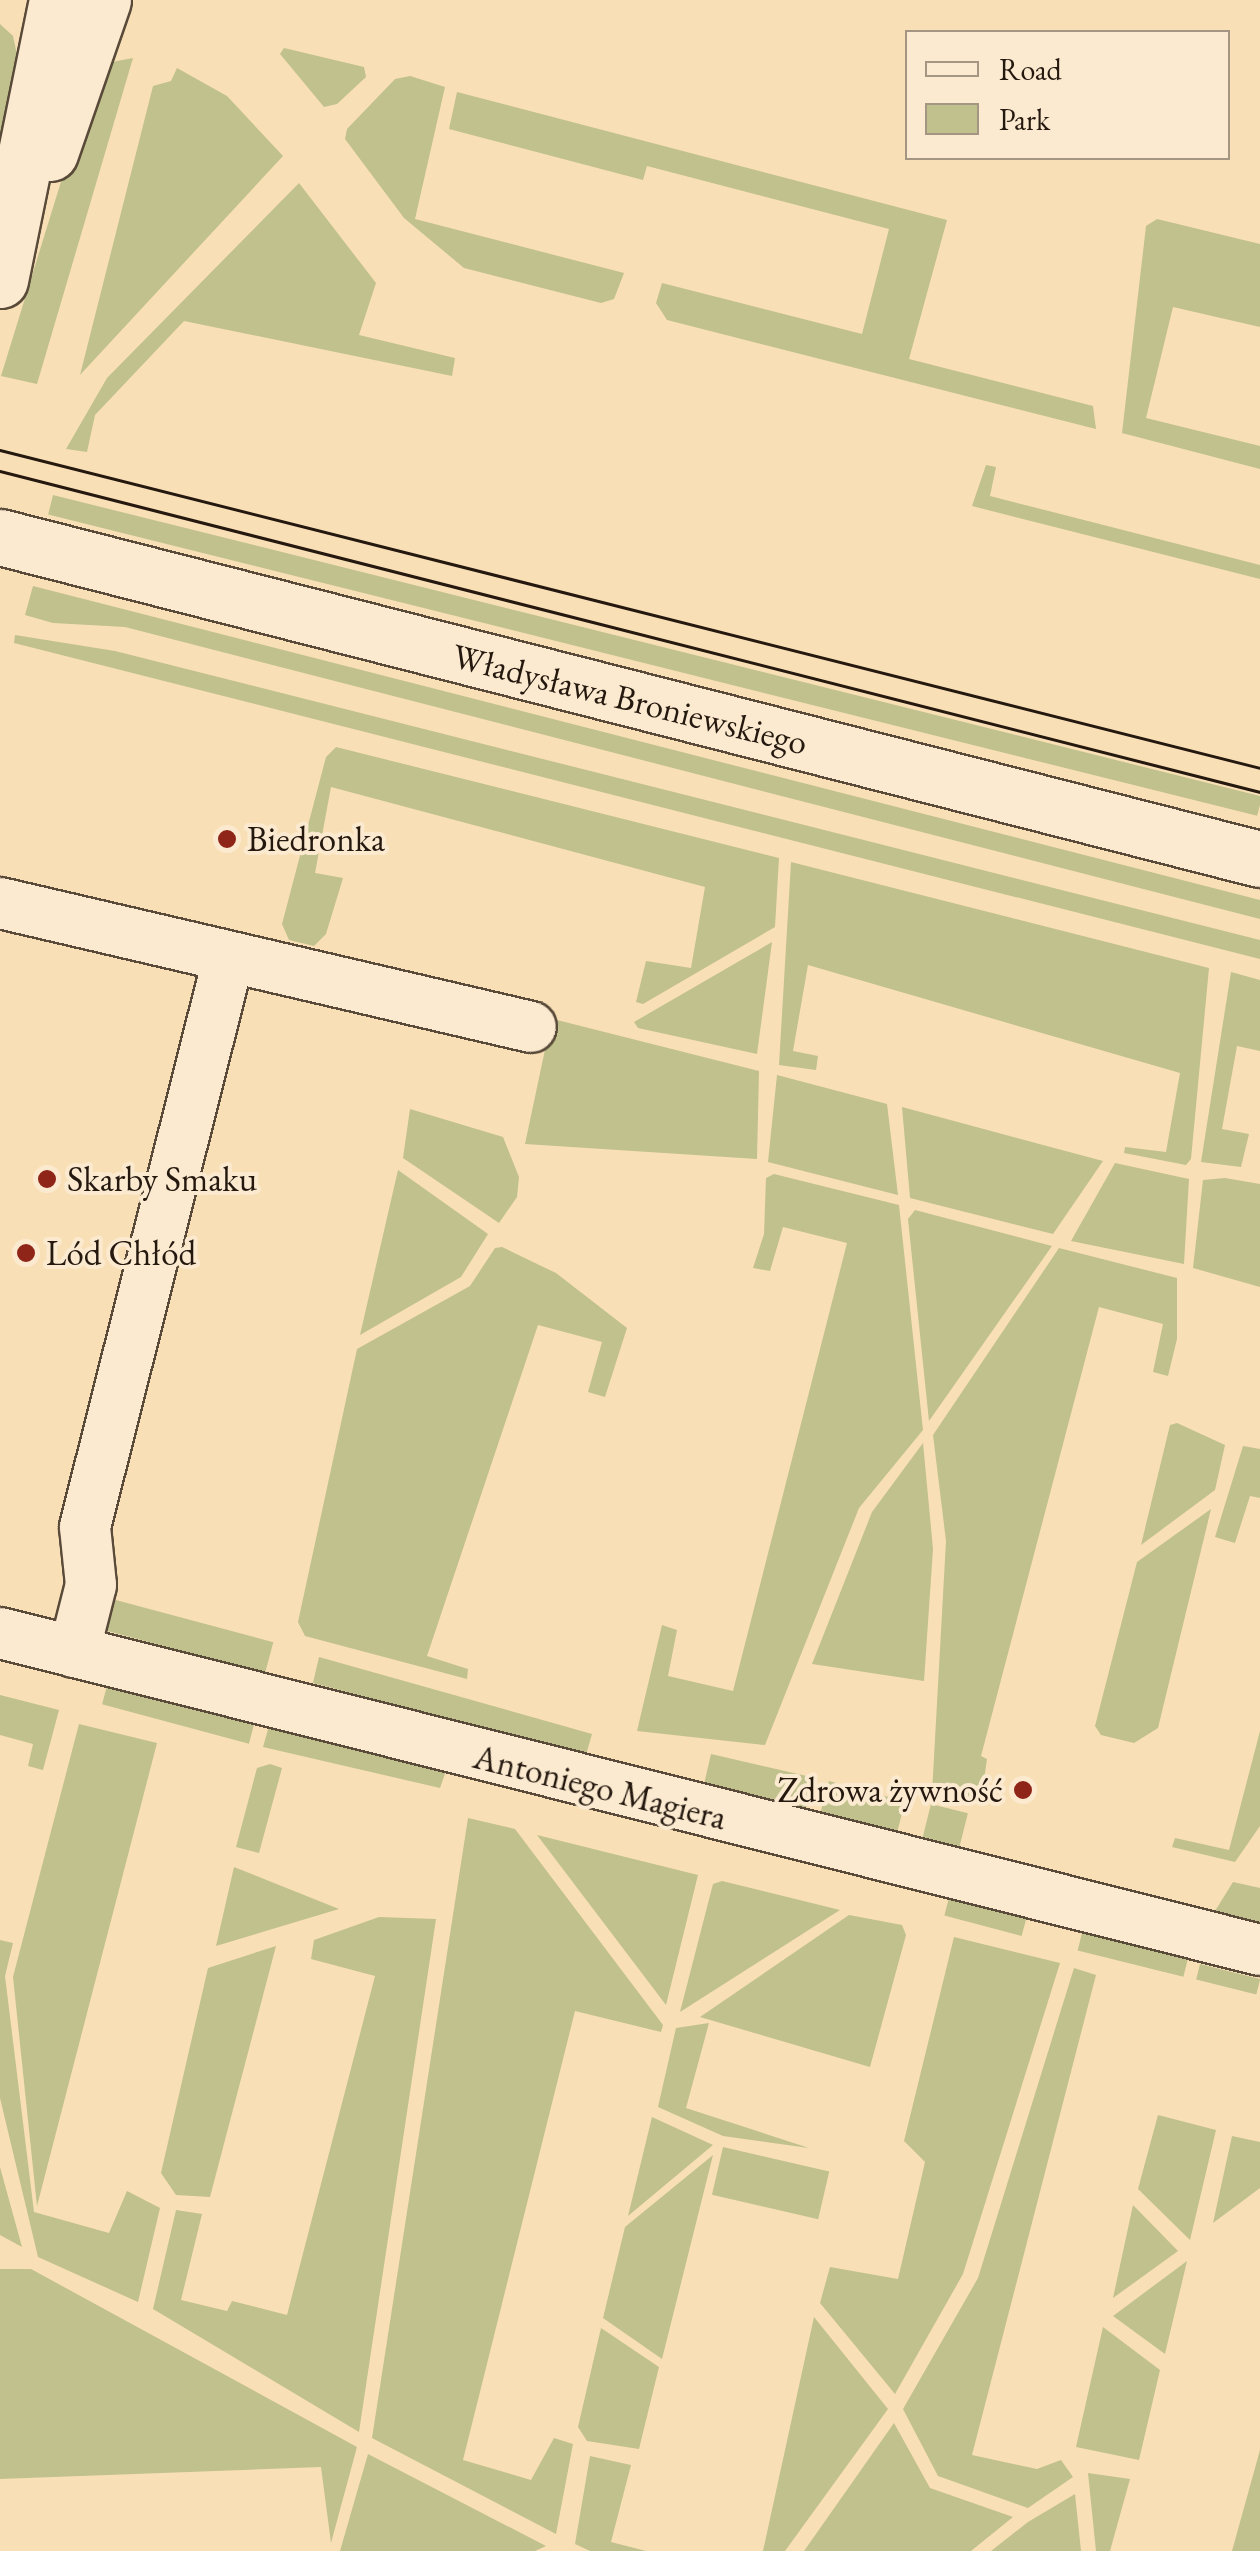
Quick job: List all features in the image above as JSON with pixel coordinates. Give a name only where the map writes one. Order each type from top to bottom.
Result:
[{"type":"main road","points":[[7,254],[26,130],[57,0]]},
{"type":"main road","points":[[7,254],[58,135],[103,0]]},
{"type":"main road","name":"Władysława Broniewskiego","points":[[0,537],[1260,859]]},
{"type":"street","points":[[0,903],[228,960],[531,1027]]},
{"type":"street","points":[[74,1652],[92,1585],[85,1527],[228,960]]},
{"type":"street","name":"Antoniego Magiera","points":[[0,1633],[1260,1950]]},
{"type":"green space","points":[[0,24],[13,36],[20,69],[0,134]]},
{"type":"green space","points":[[284,48],[364,67],[366,77],[337,104],[324,107],[280,54]]},
{"type":"green space","points":[[133,58],[37,384],[1,376],[93,78],[112,62]]},
{"type":"green space","points":[[177,68],[227,96],[283,156],[80,375],[153,86],[171,81]]},
{"type":"green space","points":[[410,76],[445,87],[415,219],[624,273],[614,299],[601,303],[464,268],[404,218],[345,139],[347,129],[395,79]]},
{"type":"green space","points":[[457,92],[947,220],[909,359],[1093,406],[1096,429],[667,320],[656,303],[662,283],[862,334],[889,229],[647,166],[643,180],[449,129]]},
{"type":"green space","points":[[299,183],[376,283],[359,335],[455,358],[452,376],[184,321],[95,415],[87,452],[66,449],[107,378]]},
{"type":"green space","points":[[1157,219],[1260,244],[1260,327],[1173,307],[1146,418],[1260,446],[1260,469],[1122,433],[1146,226]]},
{"type":"green space","points":[[986,465],[996,467],[990,496],[1260,565],[1260,579],[972,506]]},
{"type":"green space","points":[[53,495],[1260,796],[1257,816],[48,514]]},
{"type":"green space","points":[[33,586],[1260,900],[1260,919],[125,627],[53,623],[25,615]]},
{"type":"green space","points":[[15,635],[115,651],[1260,940],[1260,959],[14,643]]},
{"type":"green space","points":[[336,747],[779,858],[775,927],[643,1004],[636,1002],[646,961],[691,968],[705,887],[331,787],[315,873],[343,878],[326,934],[314,946],[289,940],[282,924],[326,757]]},
{"type":"green space","points":[[791,862],[1209,968],[1191,1159],[1186,1165],[1124,1153],[1125,1147],[1166,1152],[1180,1073],[808,965],[793,1051],[818,1056],[816,1070],[779,1065]]},
{"type":"green space","points":[[772,942],[757,1054],[638,1028],[634,1022]]},
{"type":"green space","points":[[1231,972],[1260,980],[1260,1051],[1237,1046],[1222,1129],[1249,1134],[1241,1167],[1201,1162]]},
{"type":"green space","points":[[557,1020],[759,1071],[757,1159],[525,1144],[550,1026]]},
{"type":"green space","points":[[777,1075],[887,1104],[898,1195],[768,1162]]},
{"type":"green space","points":[[902,1107],[1103,1161],[1053,1234],[910,1198]]},
{"type":"green space","points":[[410,1109],[503,1137],[519,1177],[517,1197],[499,1223],[403,1158]]},
{"type":"green space","points":[[1115,1163],[1189,1179],[1184,1264],[1071,1241]]},
{"type":"green space","points":[[398,1170],[488,1234],[461,1277],[360,1335]]},
{"type":"green space","points":[[774,1174],[899,1205],[923,1430],[859,1508],[765,1745],[637,1731],[662,1625],[677,1630],[668,1676],[733,1691],[847,1243],[783,1227],[770,1271],[753,1268],[764,1234],[766,1178]]},
{"type":"green space","points":[[1225,1178],[1260,1184],[1260,1287],[1193,1268],[1203,1180]]},
{"type":"green space","points":[[915,1210],[1052,1246],[929,1421],[908,1219]]},
{"type":"green space","points":[[502,1247],[556,1273],[627,1328],[605,1397],[588,1392],[602,1342],[538,1325],[427,1656],[468,1669],[467,1679],[305,1636],[298,1622],[357,1349],[470,1286],[495,1248]]},
{"type":"green space","points":[[1059,1248],[1177,1278],[1177,1339],[1168,1376],[1153,1372],[1163,1324],[1099,1307],[981,1756],[987,1759],[981,1800],[932,1793],[946,1541],[933,1435]]},
{"type":"green space","points":[[1177,1423],[1225,1445],[1215,1490],[1141,1545],[1170,1425]]},
{"type":"green space","points":[[923,1443],[933,1549],[924,1681],[812,1664],[872,1512]]},
{"type":"green space","points":[[1243,1446],[1260,1449],[1260,1498],[1250,1496],[1235,1543],[1215,1537]]},
{"type":"green space","points":[[1211,1509],[1158,1728],[1134,1743],[1101,1735],[1095,1726],[1137,1562]]},
{"type":"green space","points":[[112,1599],[273,1642],[265,1673],[104,1630]]},
{"type":"green space","points":[[319,1657],[592,1734],[586,1755],[313,1683]]},
{"type":"green space","points":[[107,1686],[254,1725],[249,1744],[102,1704]]},
{"type":"green space","points":[[0,1695],[59,1710],[43,1770],[28,1766],[33,1744],[0,1735]]},
{"type":"green space","points":[[79,1724],[157,1743],[37,2206],[13,1977]]},
{"type":"green space","points":[[269,1726],[446,1771],[440,1788],[263,1747]]},
{"type":"green space","points":[[1260,1731],[1260,1826],[1235,1862],[1172,1847],[1175,1838],[1229,1850]]},
{"type":"green space","points":[[711,1754],[813,1778],[806,1809],[704,1785]]},
{"type":"green space","points":[[270,1764],[282,1768],[259,1853],[236,1847],[257,1768]]},
{"type":"green space","points":[[829,1781],[905,1801],[897,1832],[821,1812]]},
{"type":"green space","points":[[931,1804],[968,1813],[960,1846],[923,1837]]},
{"type":"green space","points":[[468,1818],[515,1829],[663,2025],[661,2032],[575,2011],[463,2460],[531,2480],[554,2438],[573,2444],[556,2534],[372,2438]]},
{"type":"green space","points":[[537,1835],[698,1875],[666,2005]]},
{"type":"green space","points":[[234,1867],[339,1909],[216,1946]]},
{"type":"green space","points":[[722,1881],[840,1910],[680,2012],[713,1884]]},
{"type":"green space","points":[[1233,1882],[1260,1888],[1260,1922],[1215,1911]]},
{"type":"green space","points":[[949,1898],[1026,1919],[1022,1936],[944,1915]]},
{"type":"green space","points":[[849,1915],[902,1925],[906,1935],[870,2067],[700,2017]]},
{"type":"green space","points":[[379,1917],[436,1919],[359,2432],[153,2309],[176,2210],[202,2214],[181,2300],[227,2311],[232,2301],[287,2315],[375,1976],[311,1959],[314,1940]]},
{"type":"green space","points":[[1082,1933],[1188,1959],[1183,1977],[1078,1950]]},
{"type":"green space","points":[[954,1937],[1060,1963],[963,2274],[895,2394],[820,2303],[830,2267],[898,2279],[925,2162],[904,2141]]},
{"type":"green space","points":[[0,1940],[13,1943],[5,1976],[34,2212],[109,2233],[127,2191],[160,2208],[138,2302],[38,2257],[0,2098]]},
{"type":"green space","points":[[276,1946],[210,2197],[176,2195],[161,2173],[208,1968]]},
{"type":"green space","points":[[1200,1964],[1260,1979],[1256,1995],[1196,1980]]},
{"type":"green space","points":[[1074,1968],[1096,1975],[972,2455],[1037,2469],[1061,2460],[1073,2477],[1028,2508],[938,2476],[903,2409],[978,2278]]},
{"type":"green space","points":[[709,2023],[686,2108],[809,2148],[723,2136],[658,2107],[676,2028]]},
{"type":"green space","points":[[1158,2115],[1216,2130],[1190,2240],[1138,2189]]},
{"type":"green space","points":[[652,2117],[713,2145],[628,2216]]},
{"type":"green space","points":[[1232,2136],[1260,2142],[1260,2188],[1213,2223]]},
{"type":"green space","points":[[723,2147],[829,2172],[818,2219],[712,2195]]},
{"type":"green space","points":[[713,2155],[662,2359],[603,2318],[625,2227]]},
{"type":"green space","points":[[0,2167],[22,2247],[0,2235]]},
{"type":"green space","points":[[1133,2205],[1178,2251],[1113,2298]]},
{"type":"green space","points":[[1187,2261],[1165,2354],[1113,2316]]},
{"type":"green space","points":[[0,2269],[31,2269],[357,2447],[331,2543],[321,2467],[0,2479]]},
{"type":"green space","points":[[814,2317],[888,2409],[785,2551],[763,2551]]},
{"type":"green space","points":[[1103,2327],[1160,2370],[1139,2460],[1076,2447]]},
{"type":"green space","points":[[601,2328],[659,2367],[639,2449],[587,2441],[578,2427]]},
{"type":"green space","points":[[894,2423],[930,2488],[1013,2517],[971,2551],[804,2551]]},
{"type":"green space","points":[[1260,2450],[1260,2551],[1232,2551]]},
{"type":"green space","points":[[368,2454],[546,2546],[535,2551],[340,2551]]},
{"type":"green space","points":[[590,2456],[631,2465],[611,2542],[646,2551],[590,2551],[575,2544]]},
{"type":"green space","points":[[1088,2473],[1130,2479],[1110,2551],[1096,2551]]},
{"type":"green space","points":[[1075,2494],[1081,2551],[991,2551],[1028,2522]]},
{"type":"tram line","points":[[0,450],[1260,768]]},
{"type":"tram line","points":[[0,471],[1260,792]]},
{"type":"place","name":"Biedronka","points":[[227,839]]},
{"type":"place","name":"Skarby Smaku","points":[[47,1179]]},
{"type":"place","name":"Lód Chłód","points":[[26,1253]]},
{"type":"place","name":"Zdrowa żywność","points":[[1023,1790]]}]
